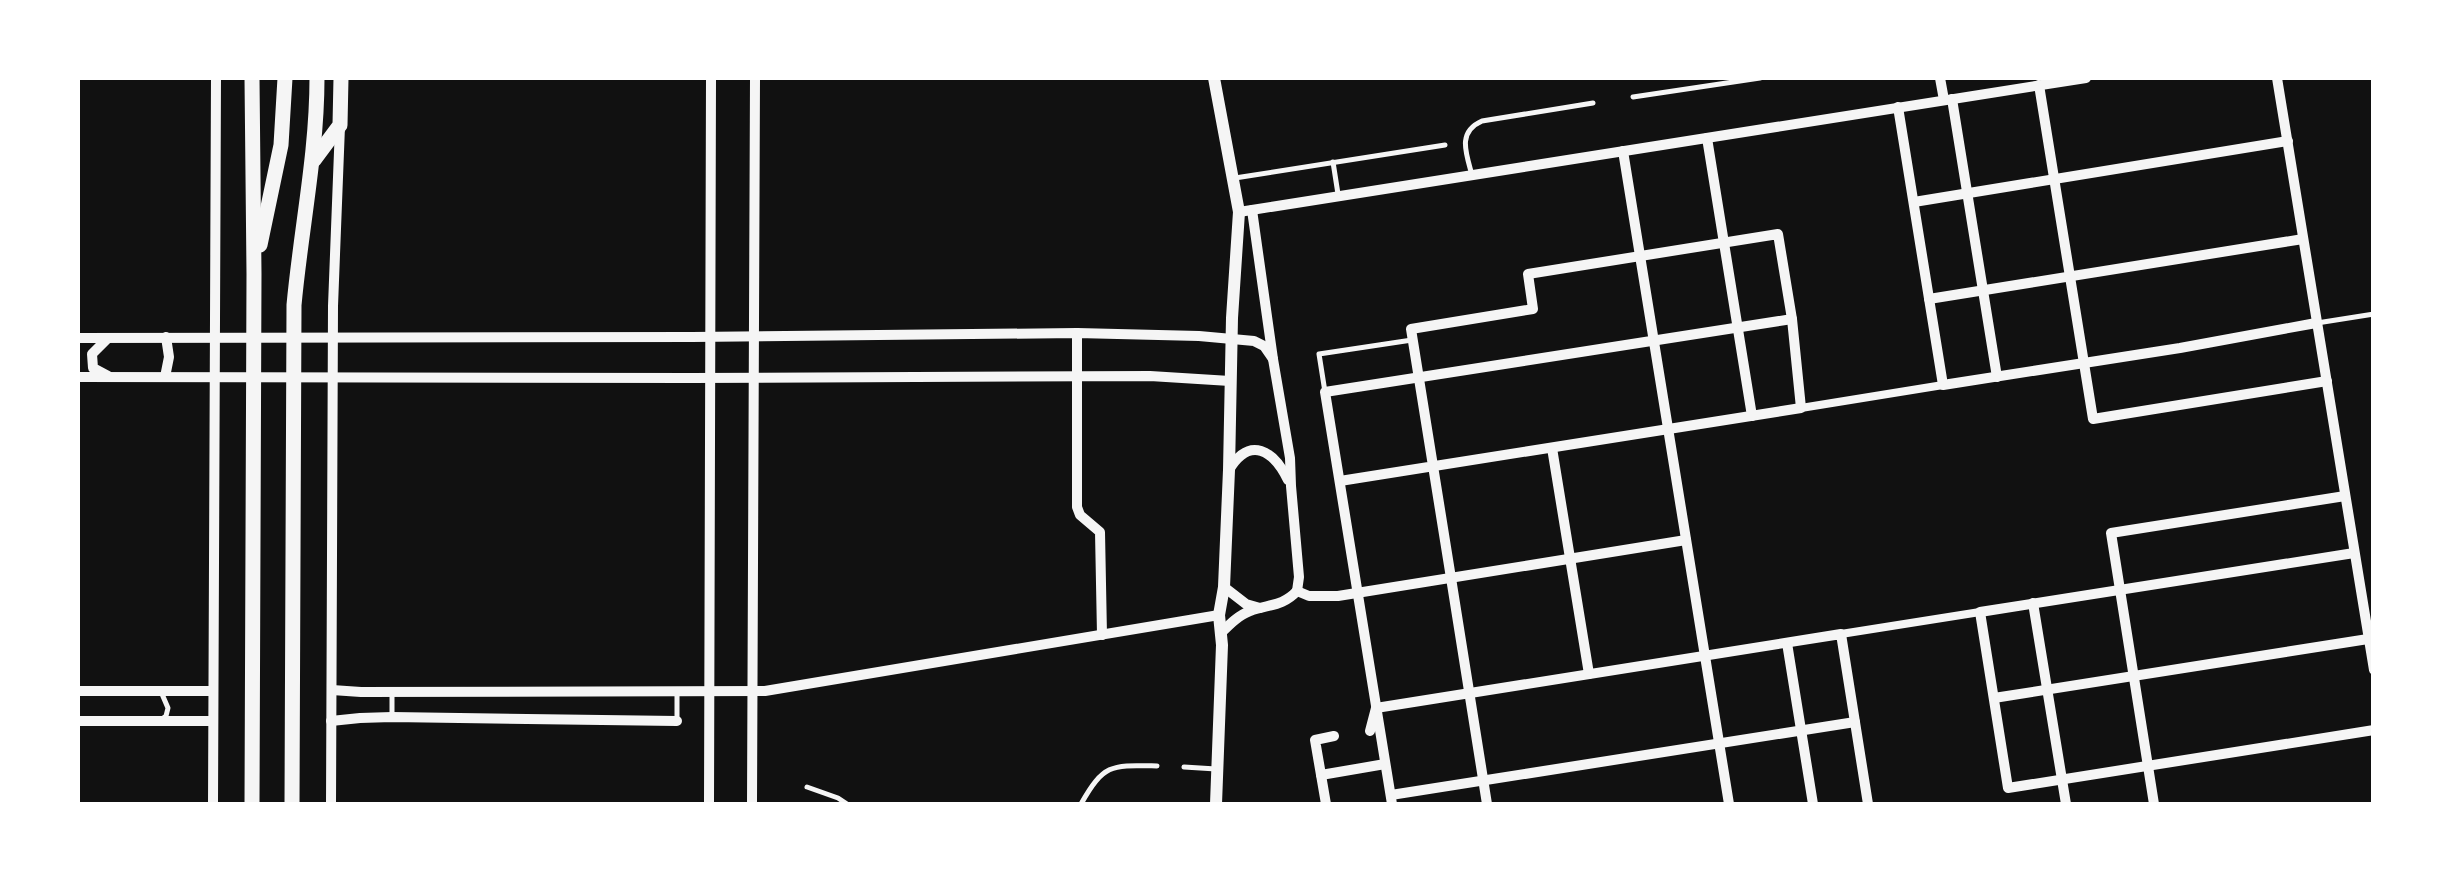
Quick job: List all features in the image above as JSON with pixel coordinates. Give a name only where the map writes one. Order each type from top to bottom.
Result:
[{"type":"main road","points":[[252,78],[252,804]]},
{"type":"main road","points":[[254,274],[282,144],[285,78]]},
{"type":"main road","points":[[292,804],[294,306],[313,162],[317,78]]},
{"type":"main road","points":[[313,162],[340,124],[341,78]]},
{"type":"street","points":[[213,804],[216,78]]},
{"type":"street","points":[[709,804],[711,78]]},
{"type":"street","points":[[752,804],[754,78]]},
{"type":"street","points":[[1214,78],[1232,178],[1245,211],[1273,359],[1290,458],[1300,577],[1297,591],[1288,600],[1240,616],[1222,632]]},
{"type":"street","points":[[1940,78],[1967,193],[1997,377]]},
{"type":"street","points":[[1245,211],[2086,78]]},
{"type":"street","points":[[2277,78],[2374,670]]},
{"type":"street","points":[[2039,85],[2093,418],[2327,381]]},
{"type":"street","points":[[1898,108],[1943,386]]},
{"type":"street","points":[[331,804],[333,338],[340,124]]},
{"type":"street","points":[[1708,138],[1752,416]]},
{"type":"street","points":[[1914,202],[2288,141]]},
{"type":"street","points":[[1623,151],[1729,804]]},
{"type":"street","points":[[1216,804],[1232,338],[1245,211]]},
{"type":"street","points":[[1488,804],[1412,334],[1534,309],[1528,274],[1778,234],[1801,408]]},
{"type":"street","points":[[1929,299],[2303,239]]},
{"type":"street","points":[[1792,318],[1326,392],[1340,482],[1391,800],[1484,781],[1855,722]]},
{"type":"street","points":[[1340,482],[2316,323]]},
{"type":"street","points":[[1077,333],[1078,507],[1080,516],[1100,532],[1102,635]]},
{"type":"street","points":[[78,338],[1077,333],[1232,338],[1264,346],[1273,359]]},
{"type":"street","points":[[108,338],[92,354],[93,368],[110,377]]},
{"type":"street","points":[[165,377],[169,357],[166,338]]},
{"type":"street","points":[[78,377],[1150,376],[1230,381]]},
{"type":"street","points":[[1552,448],[1588,674]]},
{"type":"street","points":[[1229,470],[1241,454],[1254,450],[1269,454],[1280,464],[1290,486]]},
{"type":"street","points":[[2154,804],[2111,533],[2345,496]]},
{"type":"street","points":[[1297,591],[1322,597],[1358,593],[1686,540]]},
{"type":"street","points":[[1376,708],[2354,552]]},
{"type":"street","points":[[1224,587],[1246,604],[1260,608]]},
{"type":"street","points":[[2034,604],[2066,804]]},
{"type":"street","points":[[1980,612],[2008,788],[2374,730]]},
{"type":"street","points":[[332,690],[765,692],[1220,615]]},
{"type":"street","points":[[1841,634],[1868,804]]},
{"type":"street","points":[[1994,698],[2368,639]]},
{"type":"street","points":[[1787,643],[1813,804]]},
{"type":"street","points":[[78,691],[213,691]]},
{"type":"street","points":[[1370,731],[1376,708]]},
{"type":"street","points":[[78,721],[213,721]]},
{"type":"street","points":[[331,721],[677,721]]},
{"type":"street","points":[[1326,804],[1315,740],[1334,736]]},
{"type":"street","points":[[1321,775],[1386,764]]},
{"type":"lane","points":[[1633,98],[1760,78]]},
{"type":"lane","points":[[1472,175],[1464,146],[1471,126],[1593,104]]},
{"type":"lane","points":[[1232,178],[1444,144]]},
{"type":"lane","points":[[1332,162],[1338,196]]},
{"type":"lane","points":[[2316,323],[2374,314]]},
{"type":"lane","points":[[1326,392],[1319,354],[1412,334]]},
{"type":"lane","points":[[160,691],[168,708],[160,721]]},
{"type":"lane","points":[[392,692],[392,718]]},
{"type":"lane","points":[[677,692],[677,721]]},
{"type":"lane","points":[[1081,804],[1100,774],[1123,766],[1157,766]]},
{"type":"lane","points":[[1184,767],[1218,769]]},
{"type":"lane","points":[[807,787],[847,804]]},
{"type":"lane","points":[[752,788],[765,788]]}]
